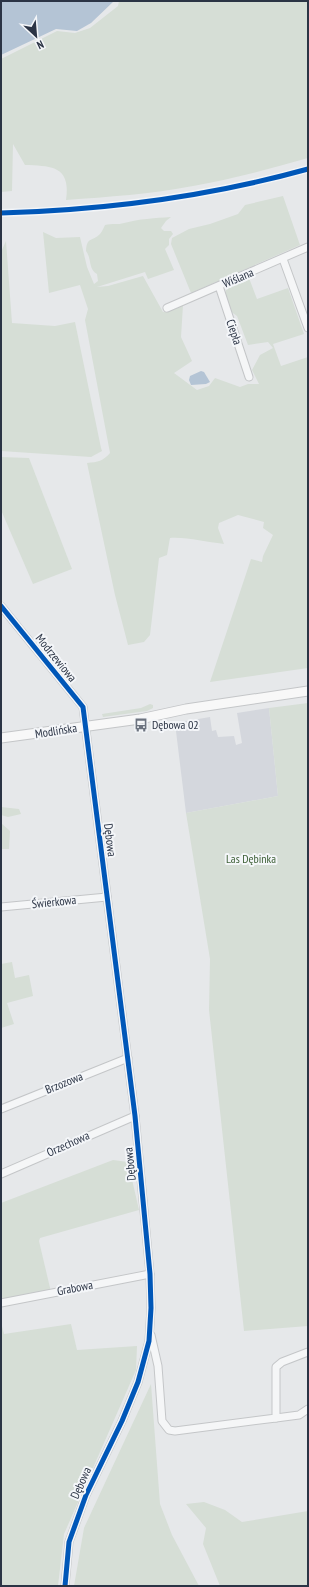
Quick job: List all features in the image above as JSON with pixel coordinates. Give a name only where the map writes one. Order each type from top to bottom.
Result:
[{"type":"main road","name":"Modlińska","points":[[1,735],[159,716],[182,710],[308,691]]},
{"type":"main road","name":"Modlińska","points":[[1,738],[85,724]]},
{"type":"street","name":"Wiślana","points":[[167,308],[308,247]]},
{"type":"street","points":[[283,259],[308,328]]},
{"type":"street","name":"Ciepła","points":[[219,286],[249,377]]},
{"type":"street","name":"Modrzewiowa","points":[[1,606],[82,707],[85,724]]},
{"type":"street","name":"Dębowa","points":[[65,1586],[69,1542],[86,1495],[122,1421],[138,1382],[149,1341],[151,1308],[150,1274],[135,1116],[85,724]]},
{"type":"street","name":"Świerkowa","points":[[1,907],[107,896]]},
{"type":"street","name":"Brzozowa","points":[[1,1109],[128,1058]]},
{"type":"street","name":"Orzechowa","points":[[1,1174],[135,1116]]},
{"type":"street","name":"Grabowa","points":[[1,1303],[150,1274]]},
{"type":"street","points":[[150,1328],[158,1366],[162,1421],[169,1430],[175,1431],[299,1415],[308,1409]]},
{"type":"street","points":[[276,1418],[276,1367],[282,1362],[308,1352]]},
{"type":"shaded area","points":[[269,708],[278,796],[186,813],[175,723],[210,717],[212,731],[216,730],[218,737],[234,736],[236,745],[242,743],[237,713]]},
{"type":"green space","points":[[119,1],[308,1],[308,158],[237,177],[177,189],[130,195],[66,200],[66,180],[62,174],[58,170],[44,166],[25,165],[13,144],[12,191],[1,192],[1,59],[57,31],[75,33],[90,28],[118,6]]},
{"type":"green space","points":[[283,196],[300,245],[191,293],[171,244],[172,238],[189,229],[210,224],[238,214],[245,205]]},
{"type":"green space","points":[[171,217],[161,228],[164,231],[171,231],[173,234],[169,239],[169,245],[165,249],[174,270],[148,279],[145,272],[97,287],[108,286],[143,276],[163,312],[183,305],[181,337],[192,361],[174,373],[197,390],[209,386],[215,378],[240,387],[248,384],[259,384],[252,370],[260,355],[273,348],[268,342],[248,345],[237,316],[230,311],[225,293],[227,288],[249,278],[257,299],[288,288],[304,334],[273,344],[281,366],[308,357],[308,668],[210,682],[251,559],[262,562],[263,556],[273,535],[263,528],[264,522],[238,515],[219,523],[218,528],[224,544],[190,539],[170,538],[167,555],[159,558],[150,635],[144,642],[128,645],[115,595],[87,463],[100,461],[110,453],[85,320],[88,309],[80,285],[49,293],[43,232],[56,238],[80,237],[87,267],[94,284],[98,281],[97,274],[91,267],[86,251],[87,243],[100,234],[105,225]]},
{"type":"green space","points":[[6,241],[12,323],[55,326],[75,322],[102,451],[91,457],[1,451],[1,252]]},
{"type":"green space","points":[[1,457],[29,458],[72,569],[33,584],[1,510]]},
{"type":"green space","name":"Las Dębinka","points":[[308,703],[308,1326],[244,1331],[209,1010],[210,959],[186,813],[278,796],[269,708]]},
{"type":"green space","points":[[150,704],[153,705],[153,708],[147,711],[103,717],[102,714],[141,708]]},
{"type":"green space","points":[[1,807],[19,809],[21,814],[8,817],[1,815]]},
{"type":"green space","points":[[1,823],[10,831],[9,849],[1,849]]},
{"type":"green space","points":[[12,962],[15,978],[29,975],[33,996],[7,1003],[14,1024],[1,1028],[1,964]]},
{"type":"green space","points":[[113,1160],[128,1162],[139,1210],[40,1238],[39,1241],[51,1292],[1,1300],[1,1203]]},
{"type":"green space","points":[[1,1322],[4,1334],[71,1324],[77,1350],[137,1346],[136,1370],[64,1534],[58,1586],[1,1586]]},
{"type":"green space","points":[[151,1384],[160,1504],[172,1535],[199,1586],[74,1586],[84,1528]]},
{"type":"green space","points":[[204,1502],[225,1510],[242,1522],[308,1511],[308,1586],[220,1586],[203,1544],[206,1528],[186,1504]]},
{"type":"water","points":[[1,1],[114,1],[91,23],[77,31],[56,29],[1,55]]},
{"type":"water","points":[[201,371],[204,372],[210,382],[206,384],[191,385],[189,380],[190,376]]},
{"type":"cycle path","points":[[1,213],[79,209],[156,200],[232,187],[308,169]]},
{"type":"cycle path","points":[[1,606],[83,707],[135,1116],[150,1274],[151,1308],[149,1341],[138,1382],[122,1421],[86,1495],[69,1542],[65,1586]]},
{"type":"place","name":"Dębowa 02","points":[[141,725]]}]
